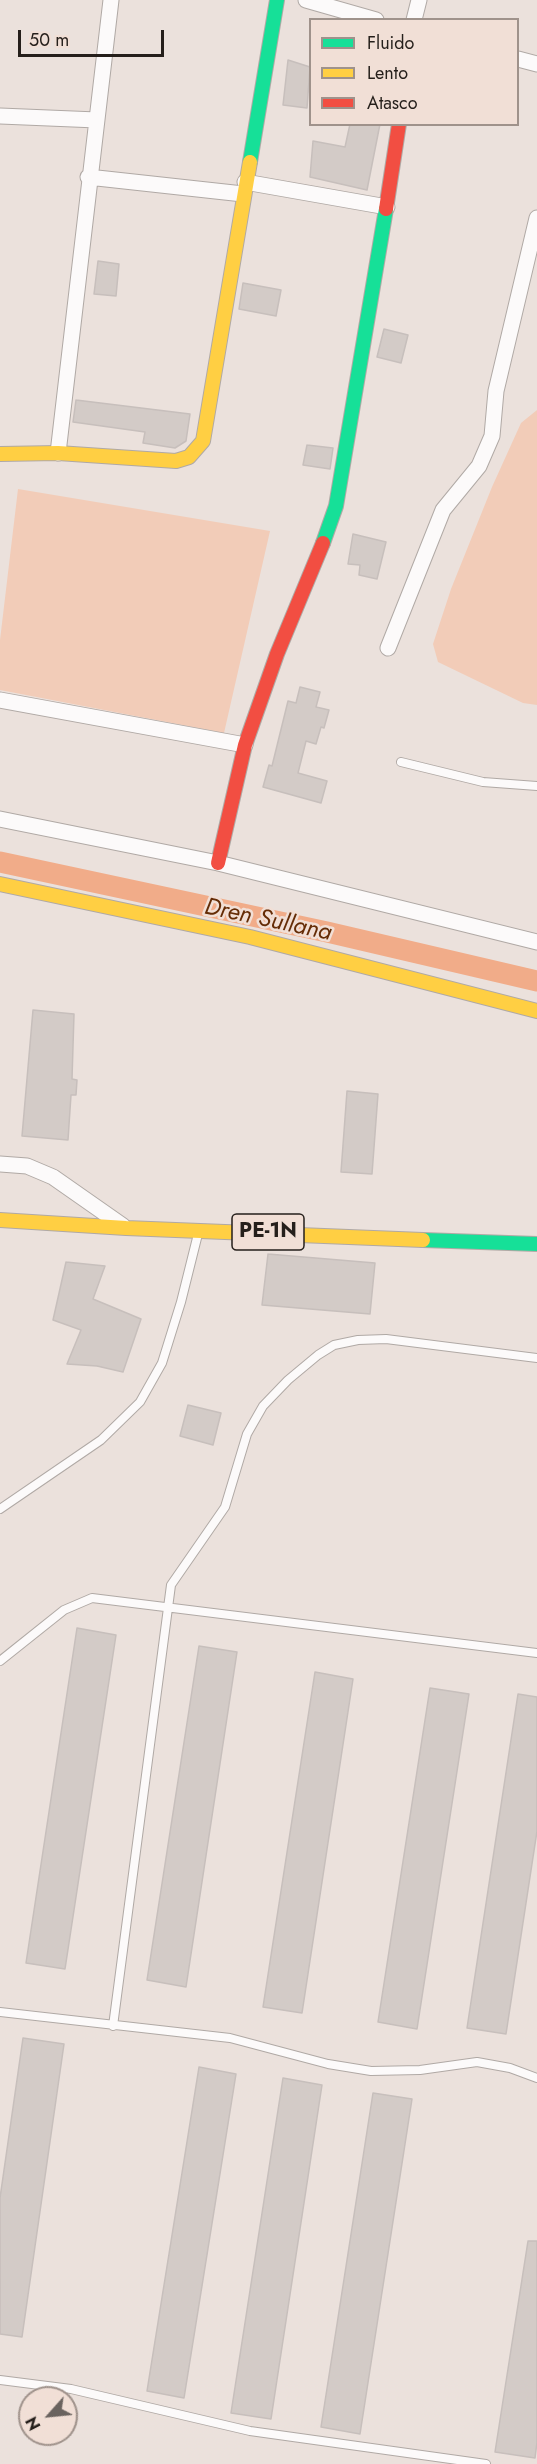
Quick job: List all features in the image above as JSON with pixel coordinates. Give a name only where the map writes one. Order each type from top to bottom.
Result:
[{"type":"street","points":[[58,453],[88,177],[111,0]]},
{"type":"street","points":[[0,454],[58,453],[176,462],[189,457],[199,447],[206,435],[244,188],[277,0]]},
{"type":"street","points":[[306,0],[369,18]]},
{"type":"street","points":[[414,18],[419,0]]},
{"type":"street","points":[[519,59],[537,64]]},
{"type":"street","points":[[0,116],[97,120]]},
{"type":"street","points":[[218,863],[245,745],[277,654],[314,569],[336,506],[399,126]]},
{"type":"street","points":[[88,177],[244,188],[387,207]]},
{"type":"street","points":[[388,648],[443,510],[479,466],[492,436],[496,391],[537,218]]},
{"type":"street","points":[[0,700],[245,745]]},
{"type":"street","points":[[0,819],[218,863],[537,942]]},
{"type":"street","points":[[0,884],[250,937],[537,1011]]},
{"type":"street","points":[[0,1164],[27,1166],[53,1177],[126,1228]]},
{"type":"street","name":"PE-1N","points":[[0,1220],[126,1228],[537,1244]]},
{"type":"lane","points":[[401,762],[483,782],[537,786]]},
{"type":"lane","points":[[0,1509],[101,1440],[140,1402],[162,1364],[181,1302],[198,1230]]},
{"type":"lane","points":[[113,2026],[171,1585],[225,1508],[248,1434],[262,1406],[318,1355],[334,1345],[358,1340],[386,1339],[537,1359]]},
{"type":"lane","points":[[0,1662],[64,1610],[86,1600],[99,1599],[537,1653]]},
{"type":"lane","points":[[0,2012],[230,2038],[328,2064],[371,2071],[420,2070],[477,2062],[510,2068],[537,2078]]},
{"type":"lane","points":[[0,2380],[71,2389],[249,2431],[486,2464]]},
{"type":"shaded area","points":[[537,410],[537,705],[523,703],[438,662],[433,644],[451,589],[492,487],[521,423]]},
{"type":"shaded area","points":[[18,489],[270,531],[224,733],[0,690],[0,640]]},
{"type":"building","points":[[288,60],[309,67],[307,108],[283,105]]},
{"type":"building","points":[[350,126],[380,126],[367,190],[310,177],[313,141],[345,147]]},
{"type":"building","points":[[98,261],[119,264],[116,296],[94,294]]},
{"type":"building","points":[[243,283],[281,290],[276,316],[239,309]]},
{"type":"building","points":[[384,329],[408,335],[401,363],[377,357]]},
{"type":"building","points":[[76,400],[190,414],[186,441],[175,448],[143,443],[145,432],[73,422]]},
{"type":"building","points":[[307,445],[333,448],[330,469],[303,465]]},
{"type":"building","points":[[353,534],[386,542],[377,579],[359,575],[360,565],[348,564]]},
{"type":"building","points":[[300,687],[320,692],[316,707],[329,710],[316,744],[306,741],[298,773],[327,781],[321,803],[263,787],[269,765],[272,766],[288,701],[296,703]]},
{"type":"building","points":[[33,1010],[74,1014],[72,1079],[77,1080],[76,1095],[71,1095],[68,1140],[22,1136]]},
{"type":"building","points":[[347,1091],[378,1094],[372,1174],[341,1172]]},
{"type":"building","points":[[268,1254],[375,1263],[370,1314],[262,1305]]},
{"type":"building","points":[[66,1262],[105,1266],[93,1299],[141,1319],[123,1372],[97,1366],[67,1364],[81,1330],[53,1320]]},
{"type":"building","points":[[188,1405],[221,1413],[213,1445],[180,1436]]},
{"type":"building","points":[[77,1628],[116,1635],[65,1969],[26,1963]]},
{"type":"building","points":[[199,1646],[237,1652],[186,1987],[147,1980]]},
{"type":"building","points":[[315,1672],[353,1679],[302,2013],[263,2007]]},
{"type":"building","points":[[430,1688],[469,1694],[417,2029],[378,2022]]},
{"type":"building","points":[[518,1694],[537,1697],[537,1831],[506,2034],[467,2028]]},
{"type":"building","points":[[23,2038],[64,2044],[22,2337],[0,2334],[0,2198]]},
{"type":"building","points":[[199,2067],[236,2074],[184,2398],[147,2391]]},
{"type":"building","points":[[283,2078],[322,2085],[271,2419],[231,2413]]},
{"type":"building","points":[[373,2093],[412,2099],[360,2434],[321,2427]]},
{"type":"building","points":[[528,2241],[537,2241],[537,2442],[535,2458],[495,2452]]},
{"type":"waterway","name":"Dren Sullana","points":[[0,862],[327,932],[537,981]]},
{"type":"traffic: fast","points":[[250,162],[277,0]]},
{"type":"traffic: fast","points":[[323,543],[336,506],[386,209]]},
{"type":"traffic: fast","points":[[423,1240],[537,1244]]},
{"type":"traffic: slow","points":[[0,454],[58,453],[176,461],[189,457],[203,441],[250,162]]},
{"type":"traffic: slow","points":[[0,884],[250,937],[537,1011]]},
{"type":"traffic: slow","points":[[0,1220],[126,1228],[423,1240]]},
{"type":"traffic: jam","points":[[386,209],[399,126]]},
{"type":"traffic: jam","points":[[218,863],[245,745],[277,654],[323,543]]}]
